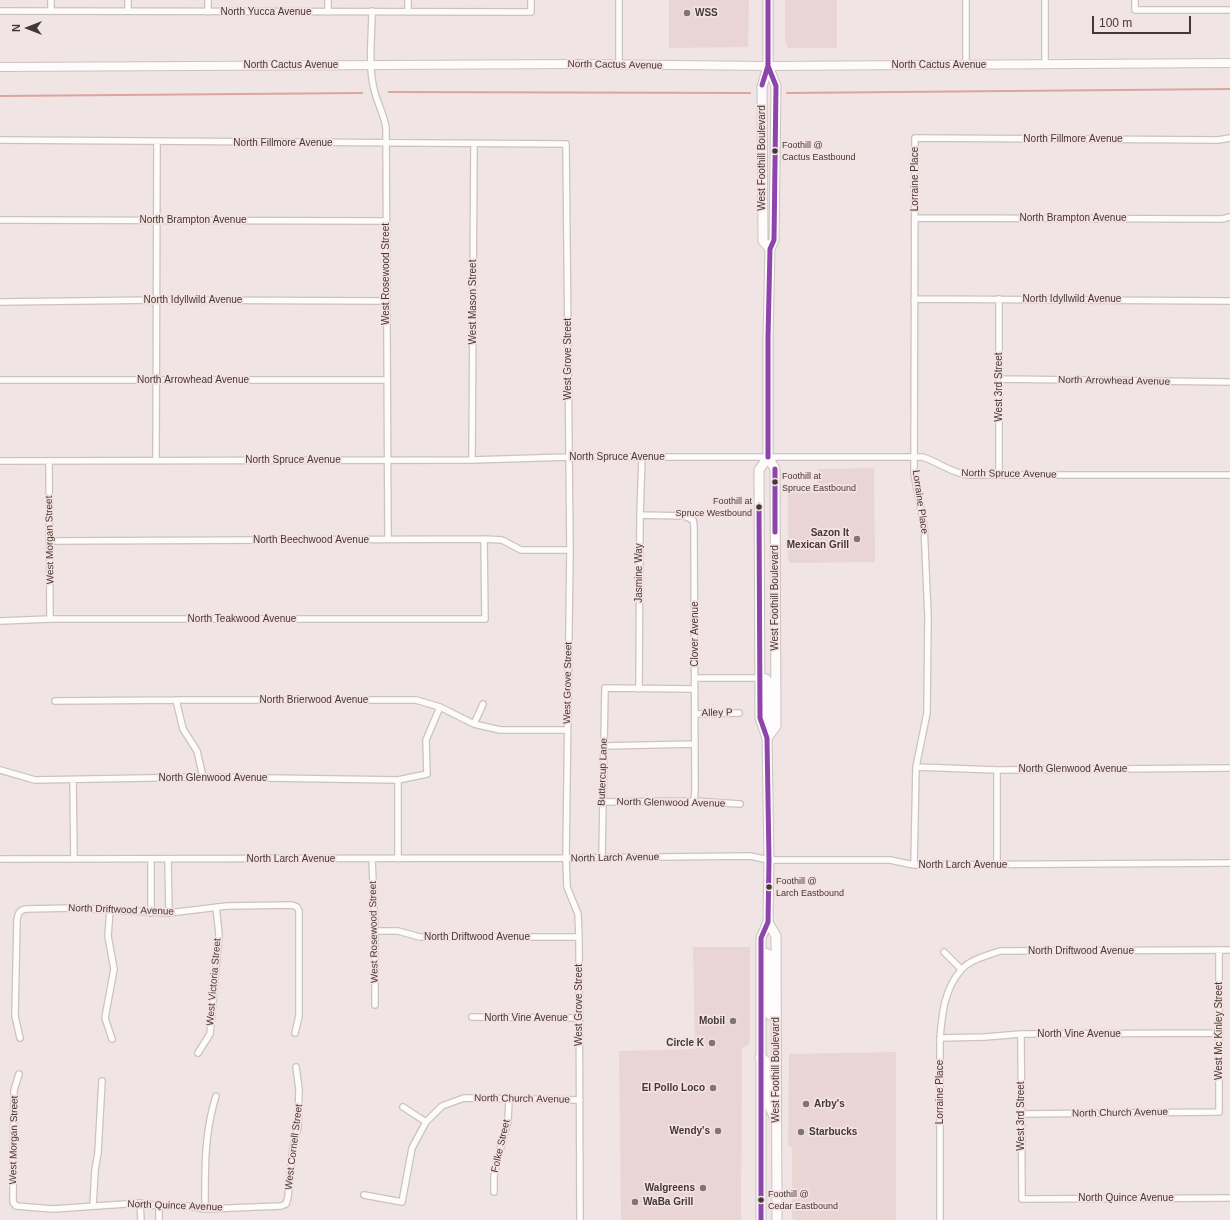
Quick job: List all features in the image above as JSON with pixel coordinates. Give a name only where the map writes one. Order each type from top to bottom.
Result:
[{"type":"main road","name":"West Foothill Boulevard","points":[[768,0],[768,66],[762,87],[763,242],[770,249]]},
{"type":"main road","name":"North Cactus Avenue","points":[[0,67],[371,65],[768,66],[1230,63]]},
{"type":"main road","name":"West Foothill Boulevard","points":[[767,738],[776,726],[775,469],[768,457],[768,337],[770,249],[774,240],[776,86],[768,66]]},
{"type":"main road","name":"West Foothill Boulevard","points":[[761,1220],[760,952],[761,938],[768,922],[769,860],[767,738],[760,718],[759,470],[768,457]]},
{"type":"main road","name":"West Foothill Boulevard","points":[[768,922],[776,936],[776,1220]]},
{"type":"main road","points":[[760,952],[768,954],[770,1014],[776,1025]]},
{"type":"main road","points":[[760,1057],[766,1061],[768,1068],[768,1105],[776,1122]]},
{"type":"street","points":[[51,0],[51,11]]},
{"type":"street","points":[[128,0],[128,11]]},
{"type":"street","points":[[208,0],[208,12]]},
{"type":"street","points":[[328,0],[328,11]]},
{"type":"street","points":[[408,0],[408,11]]},
{"type":"street","name":"North Yucca Avenue","points":[[0,11],[531,12],[531,0]]},
{"type":"street","points":[[619,0],[619,65]]},
{"type":"street","points":[[966,0],[966,64]]},
{"type":"street","points":[[1045,0],[1045,64]]},
{"type":"street","points":[[1135,0],[1135,10],[1230,10]]},
{"type":"street","name":"West Rosewood Street","points":[[372,11],[371,65],[374,90],[385,118],[386,142],[388,539]]},
{"type":"street","name":"North Fillmore Avenue","points":[[915,138],[1218,140],[1230,138]]},
{"type":"street","name":"Lorraine Place","points":[[914,865],[916,767],[927,713],[928,616],[924,526],[914,474],[915,138]]},
{"type":"street","name":"North Fillmore Avenue","points":[[0,140],[157,143],[386,142],[566,144]]},
{"type":"street","points":[[156,461],[157,143]]},
{"type":"street","name":"West Mason Street","points":[[472,460],[474,144]]},
{"type":"street","name":"West Grove Street","points":[[566,144],[570,550],[566,858],[567,887],[578,914],[579,937],[580,1220]]},
{"type":"street","name":"North Brampton Avenue","points":[[915,218],[1230,218]]},
{"type":"street","name":"North Brampton Avenue","points":[[0,220],[386,221]]},
{"type":"street","name":"North Idyllwild Avenue","points":[[914,299],[1230,301]]},
{"type":"street","name":"West 3rd Street","points":[[998,475],[999,299]]},
{"type":"street","name":"North Idyllwild Avenue","points":[[0,302],[157,300],[386,301]]},
{"type":"street","name":"North Arrowhead Avenue","points":[[999,379],[1230,382]]},
{"type":"street","name":"North Arrowhead Avenue","points":[[0,380],[386,380]]},
{"type":"street","name":"North Spruce Avenue","points":[[0,461],[472,460],[569,457],[922,457],[930,459],[959,474],[968,475],[1230,475]]},
{"type":"street","name":"Jasmine Way","points":[[639,689],[640,515],[642,457]]},
{"type":"street","name":"West Morgan Street","points":[[49,461],[50,619]]},
{"type":"street","name":"Clover Avenue","points":[[640,515],[684,516],[693,520],[695,678],[694,801]]},
{"type":"street","name":"North Beechwood Avenue","points":[[50,541],[484,539],[502,540],[521,550],[570,550]]},
{"type":"street","name":"North Teakwood Avenue","points":[[0,621],[50,619],[485,619],[484,539]]},
{"type":"street","points":[[695,678],[760,678]]},
{"type":"street","name":"Buttercup Lane","points":[[602,857],[605,688],[639,689]]},
{"type":"street","points":[[639,689],[695,689]]},
{"type":"street","points":[[176,700],[183,729],[197,752],[203,776]]},
{"type":"street","name":"North Brierwood Avenue","points":[[55,702],[176,700],[416,700],[440,707],[474,724],[500,730],[567,730]]},
{"type":"street","points":[[474,724],[482,704]]},
{"type":"street","name":"North Glenwood Avenue","points":[[0,770],[35,780],[203,776],[398,780],[427,774],[426,740],[440,707]]},
{"type":"street","name":"Alley P","points":[[695,714],[738,713]]},
{"type":"street","points":[[604,746],[695,744]]},
{"type":"street","name":"North Glenwood Avenue","points":[[916,767],[997,770],[1230,768]]},
{"type":"street","points":[[997,770],[997,865]]},
{"type":"street","points":[[73,780],[74,859]]},
{"type":"street","points":[[398,780],[398,859]]},
{"type":"street","name":"North Glenwood Avenue","points":[[602,802],[694,801],[740,804]]},
{"type":"street","name":"North Larch Avenue","points":[[0,859],[398,859],[750,856],[769,860],[890,860],[914,865],[1230,863]]},
{"type":"street","points":[[151,859],[151,913]]},
{"type":"street","points":[[168,859],[169,913]]},
{"type":"street","name":"West Rosewood Street","points":[[372,859],[376,1005]]},
{"type":"street","name":"North Driftwood Avenue","points":[[20,1038],[15,1016],[18,914],[22,910],[26,909],[73,908],[169,913],[216,907],[292,905],[297,907],[299,911],[299,1016],[295,1033]]},
{"type":"street","name":"West Victoria Street","points":[[198,1053],[210,1034],[219,934],[216,907]]},
{"type":"street","points":[[110,910],[108,936],[114,969],[105,1018],[112,1039]]},
{"type":"street","name":"North Driftwood Avenue","points":[[375,931],[398,931],[420,938],[579,937]]},
{"type":"street","name":"West Mc Kinley Street","points":[[1218,1112],[1220,1033],[1219,950]]},
{"type":"street","name":"North Driftwood Avenue","points":[[961,969],[980,958],[1000,951],[1230,950]]},
{"type":"street","points":[[944,952],[961,969]]},
{"type":"street","name":"Lorraine Place","points":[[940,1220],[940,1038],[942,1008],[948,991],[961,969]]},
{"type":"street","name":"North Vine Avenue","points":[[472,1017],[579,1018]]},
{"type":"street","name":"North Vine Avenue","points":[[940,1038],[984,1038],[1021,1034],[1220,1033]]},
{"type":"street","name":"West 3rd Street","points":[[1021,1034],[1022,1198]]},
{"type":"street","name":"West Cornell Street","points":[[286,1204],[288,1197],[292,1147],[298,1127],[299,1089],[296,1067]]},
{"type":"street","name":"West Morgan Street","points":[[16,1206],[13,1202],[14,1090],[19,1074]]},
{"type":"street","points":[[93,1206],[102,1081]]},
{"type":"street","points":[[205,1209],[205,1156],[211,1113],[216,1096]]},
{"type":"street","name":"North Church Avenue","points":[[364,1194],[402,1202],[412,1148],[426,1122],[442,1106],[464,1098],[580,1100]]},
{"type":"street","name":"Folke Street","points":[[494,1192],[494,1176],[508,1120],[509,1099]]},
{"type":"street","points":[[403,1106],[426,1122]]},
{"type":"street","name":"North Church Avenue","points":[[1021,1114],[1218,1112]]},
{"type":"street","name":"North Quince Avenue","points":[[1022,1198],[1230,1198]]},
{"type":"street","points":[[140,1203],[140,1220]]},
{"type":"street","name":"North Quince Avenue","points":[[16,1206],[53,1209],[140,1203],[159,1206],[187,1206],[205,1209],[281,1206],[286,1204]]},
{"type":"street","points":[[159,1206],[159,1220]]},
{"type":"shaded area","points":[[669,0],[749,0],[748,47],[669,48]]},
{"type":"shaded area","points":[[785,0],[837,0],[837,48],[788,48],[785,42]]},
{"type":"shaded area","points":[[874,468],[875,562],[790,563],[788,559],[788,489],[817,489],[818,469]]},
{"type":"shaded area","points":[[693,947],[750,947],[750,1039],[749,1044],[742,1049],[741,1220],[621,1220],[619,1051],[695,1049]]},
{"type":"shaded area","points":[[896,1052],[896,1220],[794,1220],[792,1218],[792,1148],[788,1145],[789,1054]]},
{"type":"waterway","points":[[787,93],[1230,89]]},
{"type":"waterway","points":[[389,92],[750,93]]},
{"type":"waterway","points":[[0,96],[362,93]]},
{"type":"transit line","points":[[762,85],[768,66],[768,0]]},
{"type":"transit line","points":[[768,66],[776,86],[774,240],[770,249],[768,337],[768,457]]},
{"type":"transit line","points":[[775,469],[775,532]]},
{"type":"transit line","points":[[759,505],[760,718],[767,738],[769,860],[768,922],[761,938],[761,1220]]},
{"type":"place","name":"WSS","points":[[687,13]]},
{"type":"place","name":"Foothill @ Cactus Eastbound","points":[[775,151]]},
{"type":"place","name":"Foothill at Spruce Eastbound","points":[[775,482]]},
{"type":"place","name":"Foothill at Spruce Westbound","points":[[759,507]]},
{"type":"place","name":"Sazon It Mexican Grill","points":[[857,539]]},
{"type":"place","name":"Foothill @ Larch Eastbound","points":[[769,887]]},
{"type":"place","name":"Mobil","points":[[733,1021]]},
{"type":"place","name":"Circle K","points":[[712,1043]]},
{"type":"place","name":"El Pollo Loco","points":[[713,1088]]},
{"type":"place","name":"Arby's","points":[[806,1104]]},
{"type":"place","name":"Wendy's","points":[[718,1131]]},
{"type":"place","name":"Starbucks","points":[[801,1132]]},
{"type":"place","name":"Walgreens","points":[[703,1188]]},
{"type":"place","name":"Foothill @ Cedar Eastbound","points":[[761,1200]]},
{"type":"place","name":"WaBa Grill","points":[[635,1202]]}]
